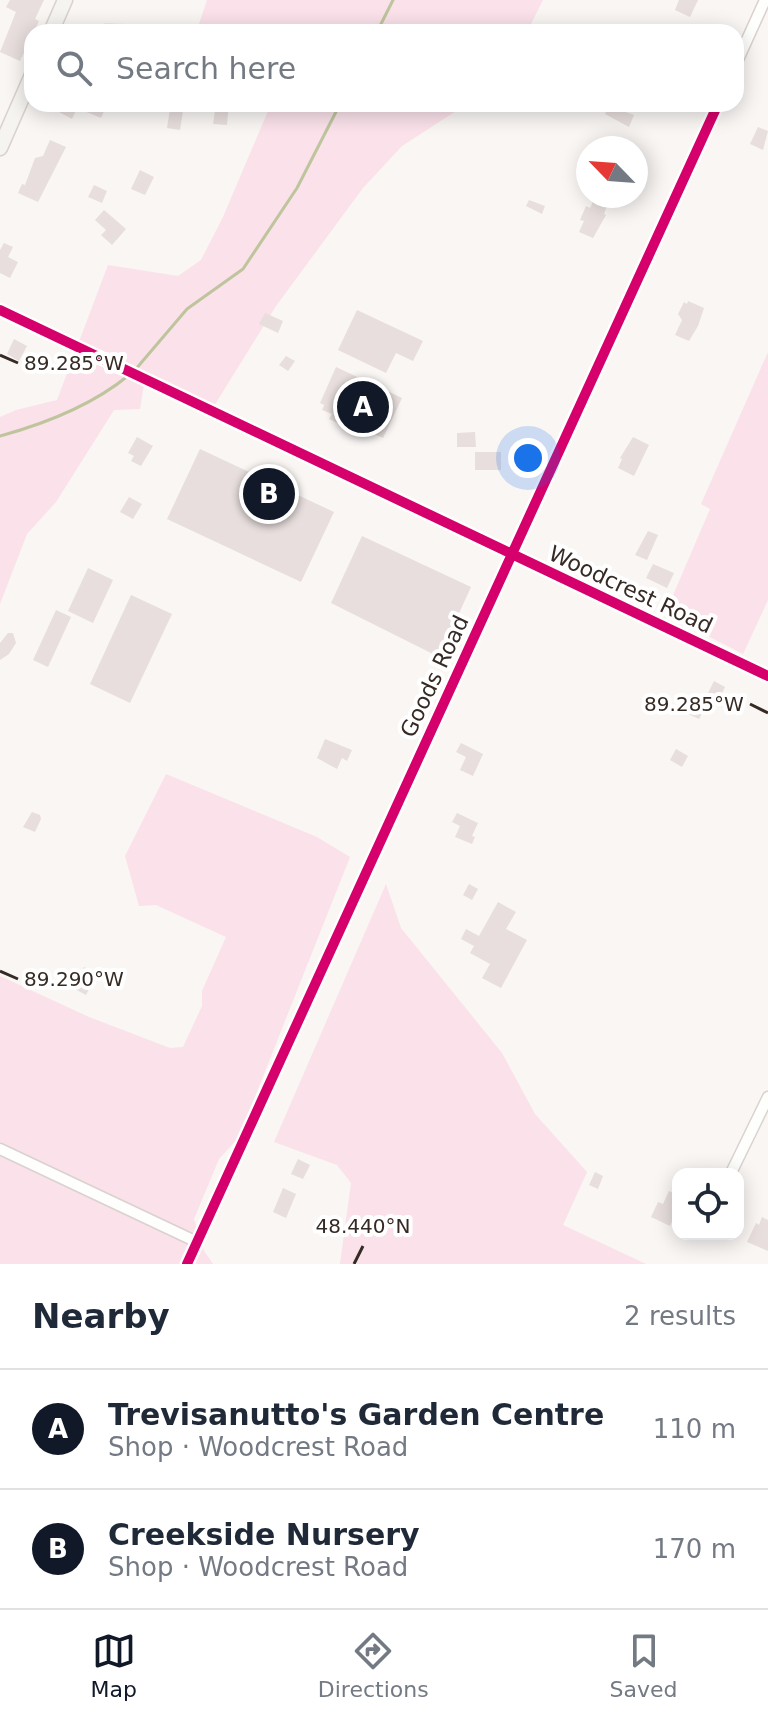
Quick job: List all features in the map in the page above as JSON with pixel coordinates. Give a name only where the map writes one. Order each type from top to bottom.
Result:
[{"type":"main road","points":[[54,24],[65,0]]},
{"type":"main road","points":[[0,148],[24,93]]},
{"type":"street","points":[[744,46],[765,0]]},
{"type":"street","name":"Goods Road","points":[[187,1264],[714,112]]},
{"type":"street","name":"Woodcrest Road","points":[[0,310],[768,676]]},
{"type":"street","points":[[733,1168],[768,1097]]},
{"type":"street","points":[[0,1149],[197,1242]]},
{"type":"shaded area","points":[[207,0],[543,0],[531,24],[199,24]]},
{"type":"shaded area","points":[[268,112],[455,112],[402,146],[363,188],[276,306],[214,406],[146,372],[140,409],[114,410],[56,502],[27,534],[0,604],[0,417],[57,400],[108,265],[178,276],[201,260],[223,217]]},
{"type":"shaded area","points":[[768,352],[768,600],[743,654],[665,614],[710,509],[701,504]]},
{"type":"shaded area","points":[[166,774],[317,837],[350,857],[239,1137],[219,1159],[194,1219],[203,1249],[213,1264],[0,1264],[0,976],[89,1017],[170,1048],[183,1047],[202,1006],[202,991],[226,937],[156,905],[139,906],[125,856]]},
{"type":"shaded area","points":[[386,884],[401,928],[502,1053],[535,1114],[587,1172],[563,1225],[646,1264],[340,1264],[351,1183],[337,1165],[274,1142]]},
{"type":"building","points":[[10,0],[44,0],[35,19],[39,21],[38,24],[24,24],[24,53],[20,61],[0,52],[16,12],[6,7]]},
{"type":"building","points":[[679,0],[698,0],[690,17],[675,10]]},
{"type":"building","points":[[59,112],[75,112],[72,119]]},
{"type":"building","points":[[87,112],[104,112],[101,118]]},
{"type":"building","points":[[170,112],[183,112],[180,130],[167,128]]},
{"type":"building","points":[[215,112],[228,112],[227,125],[213,124]]},
{"type":"building","points":[[626,112],[634,115],[629,127],[605,114]]},
{"type":"building","points":[[758,127],[768,131],[763,150],[750,144]]},
{"type":"building","points":[[50,140],[66,147],[38,202],[18,193],[22,184],[25,185],[35,158],[43,156]]},
{"type":"building","points":[[140,170],[154,177],[145,195],[131,189]]},
{"type":"building","points":[[94,185],[107,191],[102,203],[88,197]]},
{"type":"building","points":[[529,200],[545,206],[542,214],[526,206]]},
{"type":"building","points":[[585,208],[606,208],[606,215],[593,238],[579,232],[584,221],[580,220]]},
{"type":"building","points":[[104,210],[126,229],[112,245],[101,235],[106,230],[95,220]]},
{"type":"building","points":[[4,243],[13,247],[8,257],[18,262],[10,278],[0,273],[0,250]]},
{"type":"building","points":[[688,301],[704,308],[689,341],[675,335],[682,320],[678,314],[684,302],[687,304]]},
{"type":"building","points":[[357,310],[423,341],[413,361],[396,353],[386,373],[338,350]]},
{"type":"building","points":[[265,313],[283,321],[278,333],[259,324]]},
{"type":"building","points":[[14,339],[27,346],[19,361],[7,354]]},
{"type":"building","points":[[286,356],[295,361],[288,371],[279,365]]},
{"type":"building","points":[[336,367],[402,398],[383,438],[352,424],[350,429],[329,419],[332,414],[322,410],[324,405],[320,403]]},
{"type":"building","points":[[475,432],[476,447],[457,447],[457,433]]},
{"type":"building","points":[[137,437],[153,446],[141,466],[131,461],[134,456],[128,453]]},
{"type":"building","points":[[633,437],[649,445],[634,476],[618,468],[620,458]]},
{"type":"building","points":[[200,449],[334,512],[301,582],[167,519]]},
{"type":"building","points":[[475,452],[501,452],[501,470],[475,470]]},
{"type":"building","points":[[129,497],[142,504],[133,519],[120,512]]},
{"type":"building","points":[[648,531],[658,535],[647,560],[635,555]]},
{"type":"building","points":[[362,536],[471,587],[439,657],[331,603]]},
{"type":"building","points":[[653,564],[674,573],[667,588],[646,578]]},
{"type":"building","points":[[88,568],[113,580],[93,623],[68,611]]},
{"type":"building","points":[[131,595],[172,614],[130,703],[90,684]]},
{"type":"building","points":[[56,610],[71,617],[48,667],[33,660]]},
{"type":"building","points":[[8,633],[13,633],[16,643],[9,654],[0,660],[0,643]]},
{"type":"building","points":[[714,681],[725,687],[718,702],[706,697]]},
{"type":"building","points":[[691,703],[704,709],[699,719],[686,713]]},
{"type":"building","points":[[325,739],[352,750],[347,761],[342,758],[337,769],[317,758]]},
{"type":"building","points":[[461,743],[483,754],[473,776],[460,770],[466,757],[456,752]]},
{"type":"building","points":[[676,749],[688,756],[682,767],[670,760]]},
{"type":"building","points":[[32,812],[40,815],[41,819],[35,832],[23,827]]},
{"type":"building","points":[[457,813],[478,823],[472,844],[455,837],[460,826],[452,822]]},
{"type":"building","points":[[469,884],[478,889],[472,900],[463,895]]},
{"type":"building","points":[[498,902],[516,912],[506,929],[527,940],[501,988],[482,978],[490,964],[470,953],[474,946],[461,939],[466,929],[479,936]]},
{"type":"building","points":[[84,967],[97,974],[86,995],[73,988]]},
{"type":"building","points":[[298,1159],[310,1165],[303,1179],[291,1174]]},
{"type":"building","points":[[595,1172],[603,1176],[598,1189],[589,1185]]},
{"type":"building","points":[[283,1188],[296,1194],[286,1218],[273,1212]]},
{"type":"building","points":[[669,1191],[672,1192],[670,1226],[651,1217],[658,1202],[663,1204]]},
{"type":"building","points":[[762,1217],[768,1220],[768,1251],[747,1242]]},
{"type":"waterway","points":[[381,24],[393,0]]},
{"type":"waterway","points":[[135,370],[187,309],[243,269],[297,188],[336,112]]},
{"type":"waterway","points":[[0,436],[68,412],[129,375]]},
{"type":"cycle path","points":[[187,1264],[714,112]]},
{"type":"cycle path","points":[[0,310],[768,676]]},
{"type":"place","name":"Trevisanutto's Garden Centre","points":[[363,407]]},
{"type":"place","name":"Creekside Nursery","points":[[269,494]]}]
